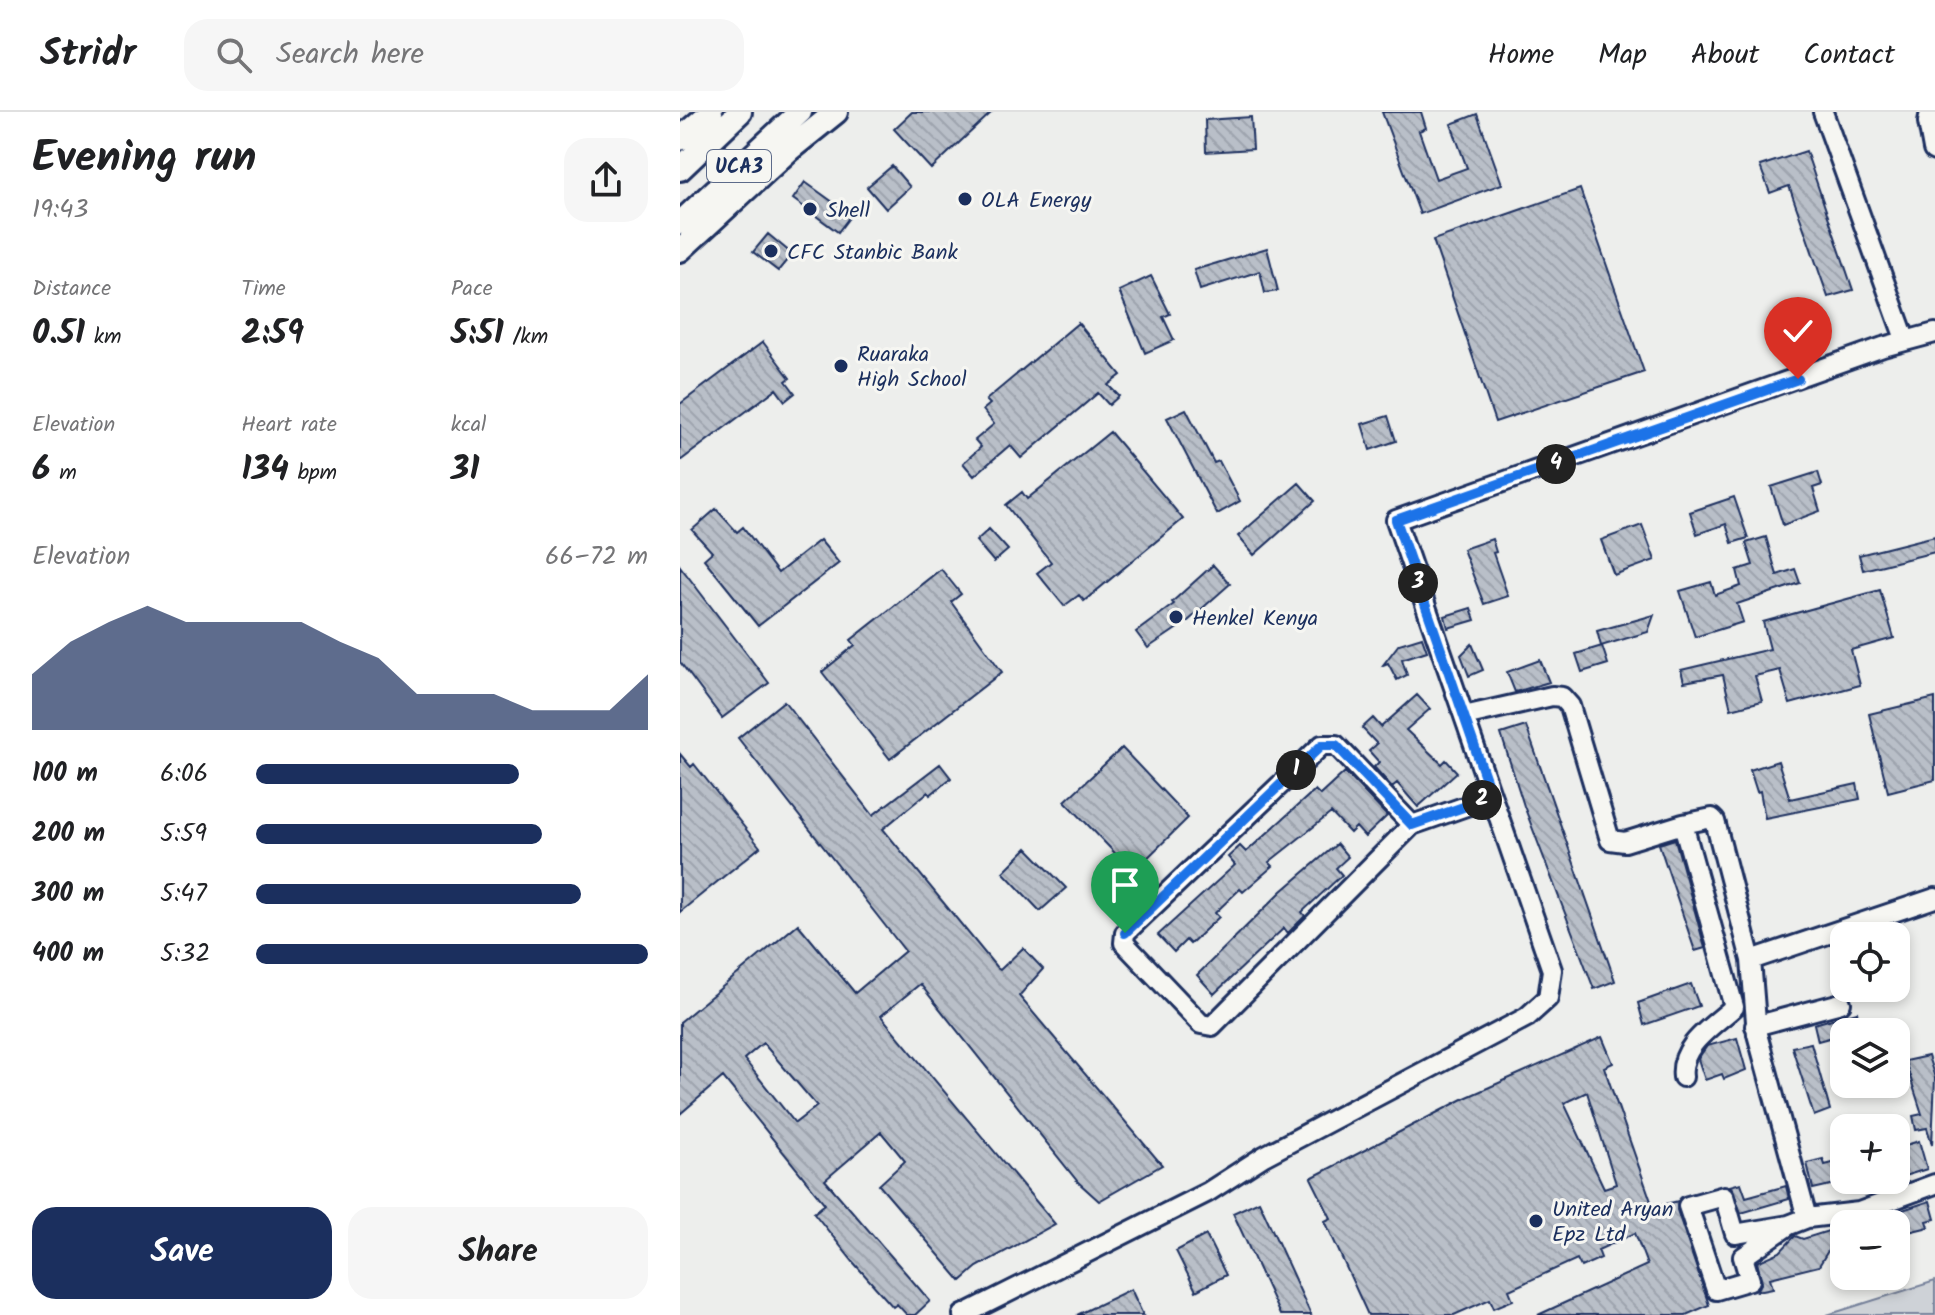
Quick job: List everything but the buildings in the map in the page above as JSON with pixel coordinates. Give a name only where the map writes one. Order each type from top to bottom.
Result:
[{"type":"main road","name":"UCA3","points":[[680,139],[711,112]]},
{"type":"main road","name":"UCA3","points":[[680,169],[740,112]]},
{"type":"main road","name":"UCA3","points":[[680,223],[800,112]]},
{"type":"main road","name":"UCA3","points":[[680,250],[790,149],[836,112]]},
{"type":"main road","points":[[1929,115],[1935,149]]},
{"type":"street","points":[[1823,112],[1905,339]]},
{"type":"street","points":[[963,1315],[1208,1192],[1264,1156],[1539,1009],[1552,986],[1552,970],[1396,520],[1933,331]]},
{"type":"street","points":[[1464,716],[1552,696],[1562,697],[1570,706],[1610,840],[1625,842],[1683,824],[1712,818],[1715,821],[1751,960],[1743,1006],[1686,1052],[1681,1065],[1683,1077]]},
{"type":"street","points":[[1412,825],[1336,745],[1322,745],[1125,933],[1124,943],[1201,1024],[1212,1026],[1412,825],[1492,797]]},
{"type":"street","points":[[1683,824],[1743,1006],[1755,1026],[1807,1218]]},
{"type":"street","points":[[1751,960],[1935,898]]},
{"type":"street","points":[[1755,1026],[1841,1003]]},
{"type":"street","points":[[1735,1234],[1789,1225],[1807,1218],[1859,1212],[1935,1184]]},
{"type":"street","points":[[1724,1196],[1735,1234],[1750,1280],[1716,1290],[1688,1206],[1724,1196]]},
{"type":"street","points":[[1743,1257],[1789,1225]]},
{"type":"shaded area","points":[[1935,1281],[1935,1315],[1827,1315],[1910,1290]]},
{"type":"place","name":"OLA Energy","points":[[965,199]]},
{"type":"place","name":"Shell","points":[[810,209]]},
{"type":"place","name":"CFC Stanbic Bank","points":[[771,251]]},
{"type":"place","name":"Ruaraka High School","points":[[841,366]]},
{"type":"place","name":"Henkel Kenya","points":[[1176,617]]},
{"type":"place","name":"United Aryan Epz Ltd","points":[[1536,1221]]},
{"type":"route","points":[[1125,933],[1322,745],[1330,742],[1412,825],[1492,797],[1396,520],[1798,379]]}]
